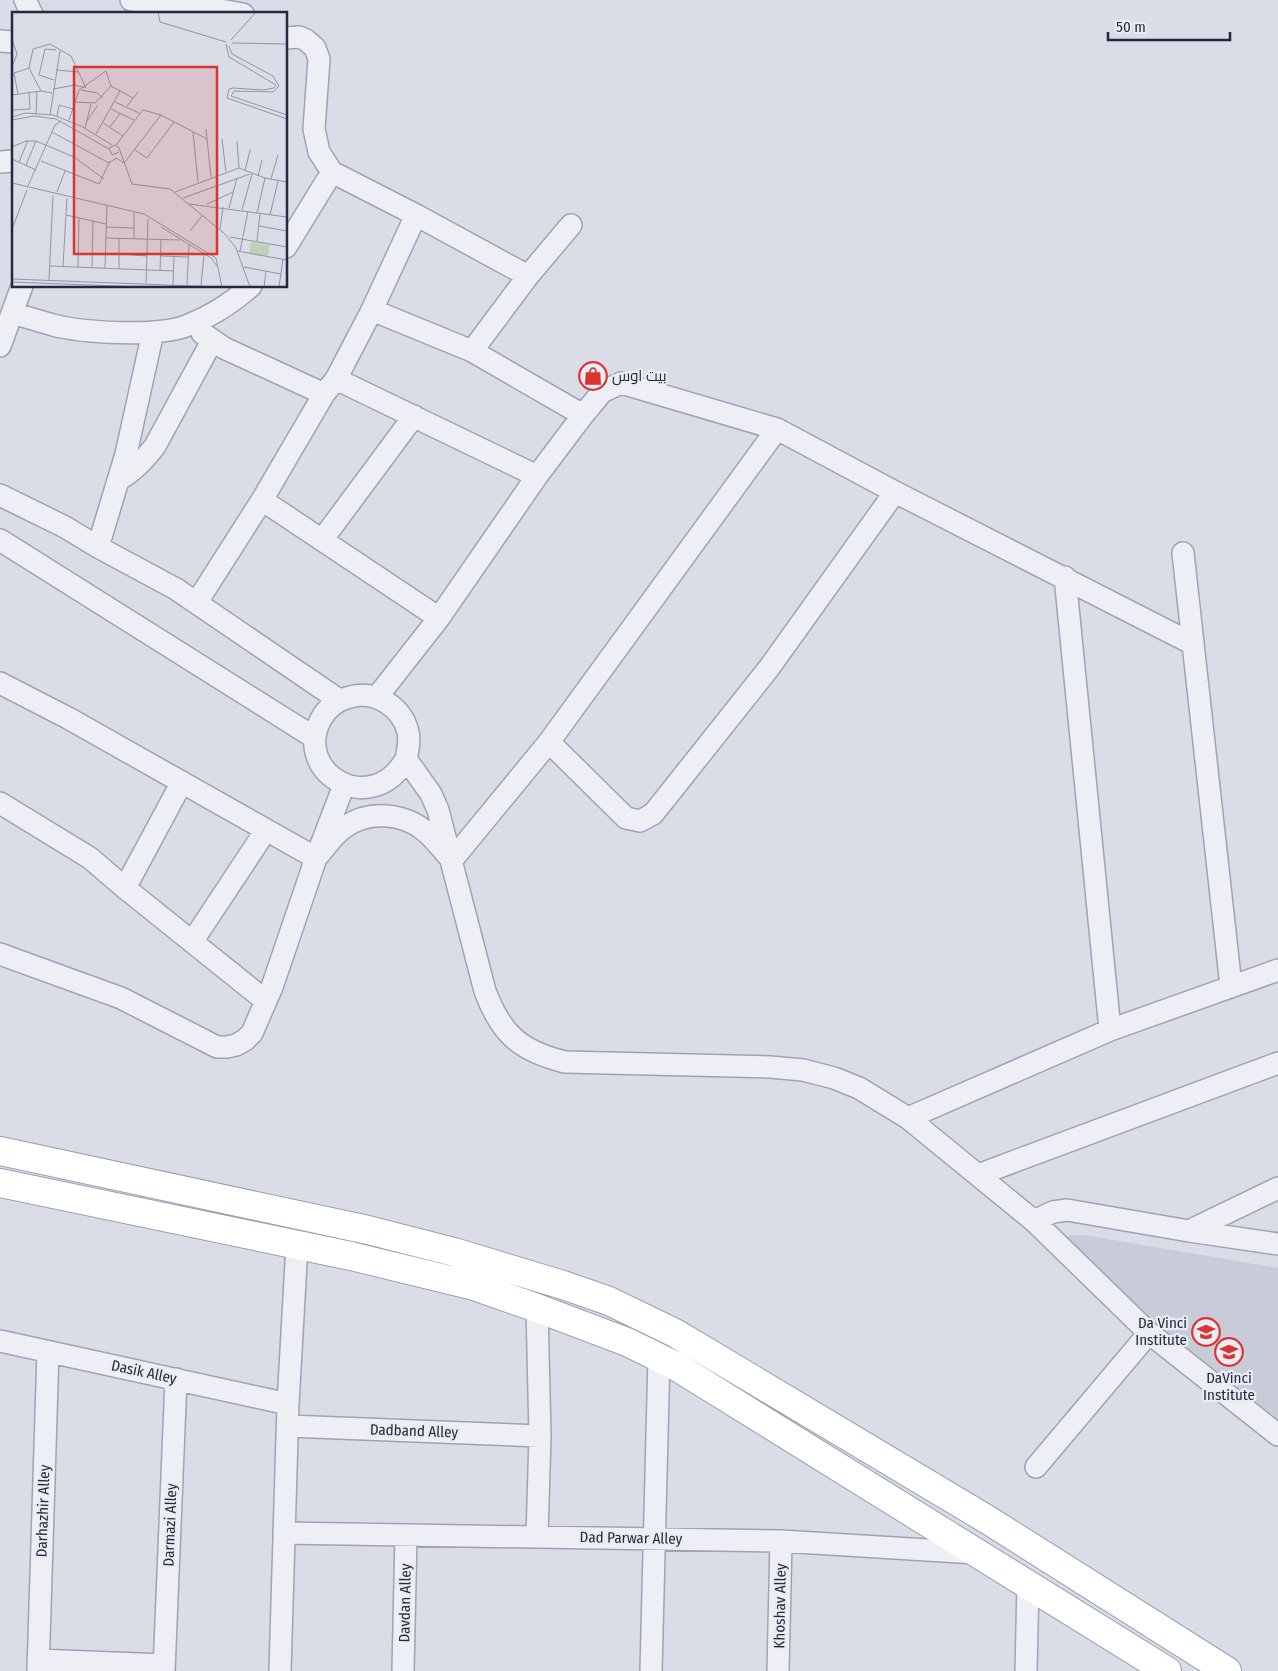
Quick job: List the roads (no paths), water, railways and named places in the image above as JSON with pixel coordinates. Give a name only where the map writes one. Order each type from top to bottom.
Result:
[{"type":"main road","points":[[0,1151],[325,1220],[411,1241],[586,1292],[631,1310],[675,1333],[988,1520],[1227,1671]]},
{"type":"main road","points":[[47,1193],[54,1162]]},
{"type":"main road","points":[[100,1204],[105,1174]]},
{"type":"main road","points":[[0,1183],[296,1245],[474,1286],[627,1342],[659,1357],[1028,1584],[1163,1670]]},
{"type":"street","points":[[25,0],[31,12]]},
{"type":"street","points":[[131,0],[190,5],[231,12]]},
{"type":"street","points":[[288,36],[306,40],[315,48],[319,59],[314,129],[319,152],[332,172],[528,276]]},
{"type":"street","points":[[288,244],[332,172]]},
{"type":"street","points":[[197,602],[262,500],[330,386],[372,310],[416,215]]},
{"type":"street","points":[[472,351],[528,276],[571,226]]},
{"type":"street","points":[[0,346],[21,288]]},
{"type":"street","points":[[12,313],[68,328],[99,331],[153,332],[185,326],[213,313],[240,296],[249,288]]},
{"type":"street","points":[[372,310],[472,351],[583,415]]},
{"type":"street","points":[[185,326],[202,333],[224,348],[414,416],[537,476]]},
{"type":"street","points":[[98,547],[126,454],[153,332]]},
{"type":"street","points":[[118,480],[133,471],[155,446],[212,341]]},
{"type":"street","points":[[377,697],[439,618],[537,476],[583,415],[602,392],[621,383],[777,429],[895,492],[1065,577],[1193,644]]},
{"type":"street","points":[[322,540],[414,416]]},
{"type":"street","points":[[452,860],[549,742],[777,429]]},
{"type":"street","points":[[549,742],[626,818],[640,821],[653,814],[769,668],[895,492]]},
{"type":"street","points":[[0,495],[65,527],[176,589],[340,700]]},
{"type":"street","points":[[262,500],[439,618]]},
{"type":"street","points":[[0,540],[315,738]]},
{"type":"street","points":[[1183,553],[1231,986]]},
{"type":"street","points":[[1065,577],[1110,1030]]},
{"type":"street","points":[[0,683],[76,722],[316,858]]},
{"type":"street","points":[[364,695],[377,697],[398,711],[408,734],[408,746],[406,759],[400,770],[391,778],[368,788],[356,788],[331,777],[322,766],[316,752],[315,738],[319,723],[324,714],[340,700],[364,695]]},
{"type":"street","points":[[406,759],[431,794],[438,810],[485,990],[493,1012],[506,1031],[522,1046],[542,1056],[565,1062],[737,1066],[803,1070],[834,1078],[859,1088],[908,1118],[1034,1221],[1149,1334],[1278,1435]]},
{"type":"street","points":[[125,888],[182,782]]},
{"type":"street","points":[[0,954],[121,998],[217,1047],[236,1045],[252,1033],[272,987],[316,858],[344,784]]},
{"type":"street","points":[[0,803],[90,858],[266,1001]]},
{"type":"street","points":[[316,858],[344,827],[360,819],[377,816],[395,817],[411,822],[426,832],[452,860]]},
{"type":"street","points":[[192,942],[266,830]]},
{"type":"street","points":[[908,1118],[1110,1030],[1278,970]]},
{"type":"street","points":[[978,1175],[1278,1063]]},
{"type":"street","points":[[1189,1231],[1278,1188]]},
{"type":"street","points":[[1034,1221],[1053,1212],[1066,1210],[1278,1244]]},
{"type":"street","points":[[280,1671],[288,1404],[296,1245]]},
{"type":"street","points":[[537,1308],[540,1436],[537,1537]]},
{"type":"street","points":[[1036,1467],[1149,1334]]},
{"type":"street","name":"Dasik Alley","points":[[0,1341],[288,1404]]},
{"type":"street","name":"Darhazhir Alley","points":[[38,1666],[48,1352]]},
{"type":"street","points":[[651,1671],[659,1357]]},
{"type":"street","name":"Darmazi Alley","points":[[164,1668],[176,1379]]},
{"type":"street","name":"Dadband Alley","points":[[288,1426],[540,1436]]},
{"type":"street","name":"Dad Parwar Alley","points":[[284,1533],[781,1541],[977,1553]]},
{"type":"street","name":"Davdan Alley","points":[[403,1671],[406,1535]]},
{"type":"street","name":"Khoshav Alley","points":[[778,1671],[781,1541]]},
{"type":"street","points":[[1026,1671],[1028,1584]]},
{"type":"street","points":[[38,1666],[164,1668]]},
{"type":"place","name":"بيت اوس","points":[[593,376]]},
{"type":"place","name":"Da Vinci Institute","points":[[1206,1332]]},
{"type":"place","name":"DaVinci Institute","points":[[1229,1352]]}]
